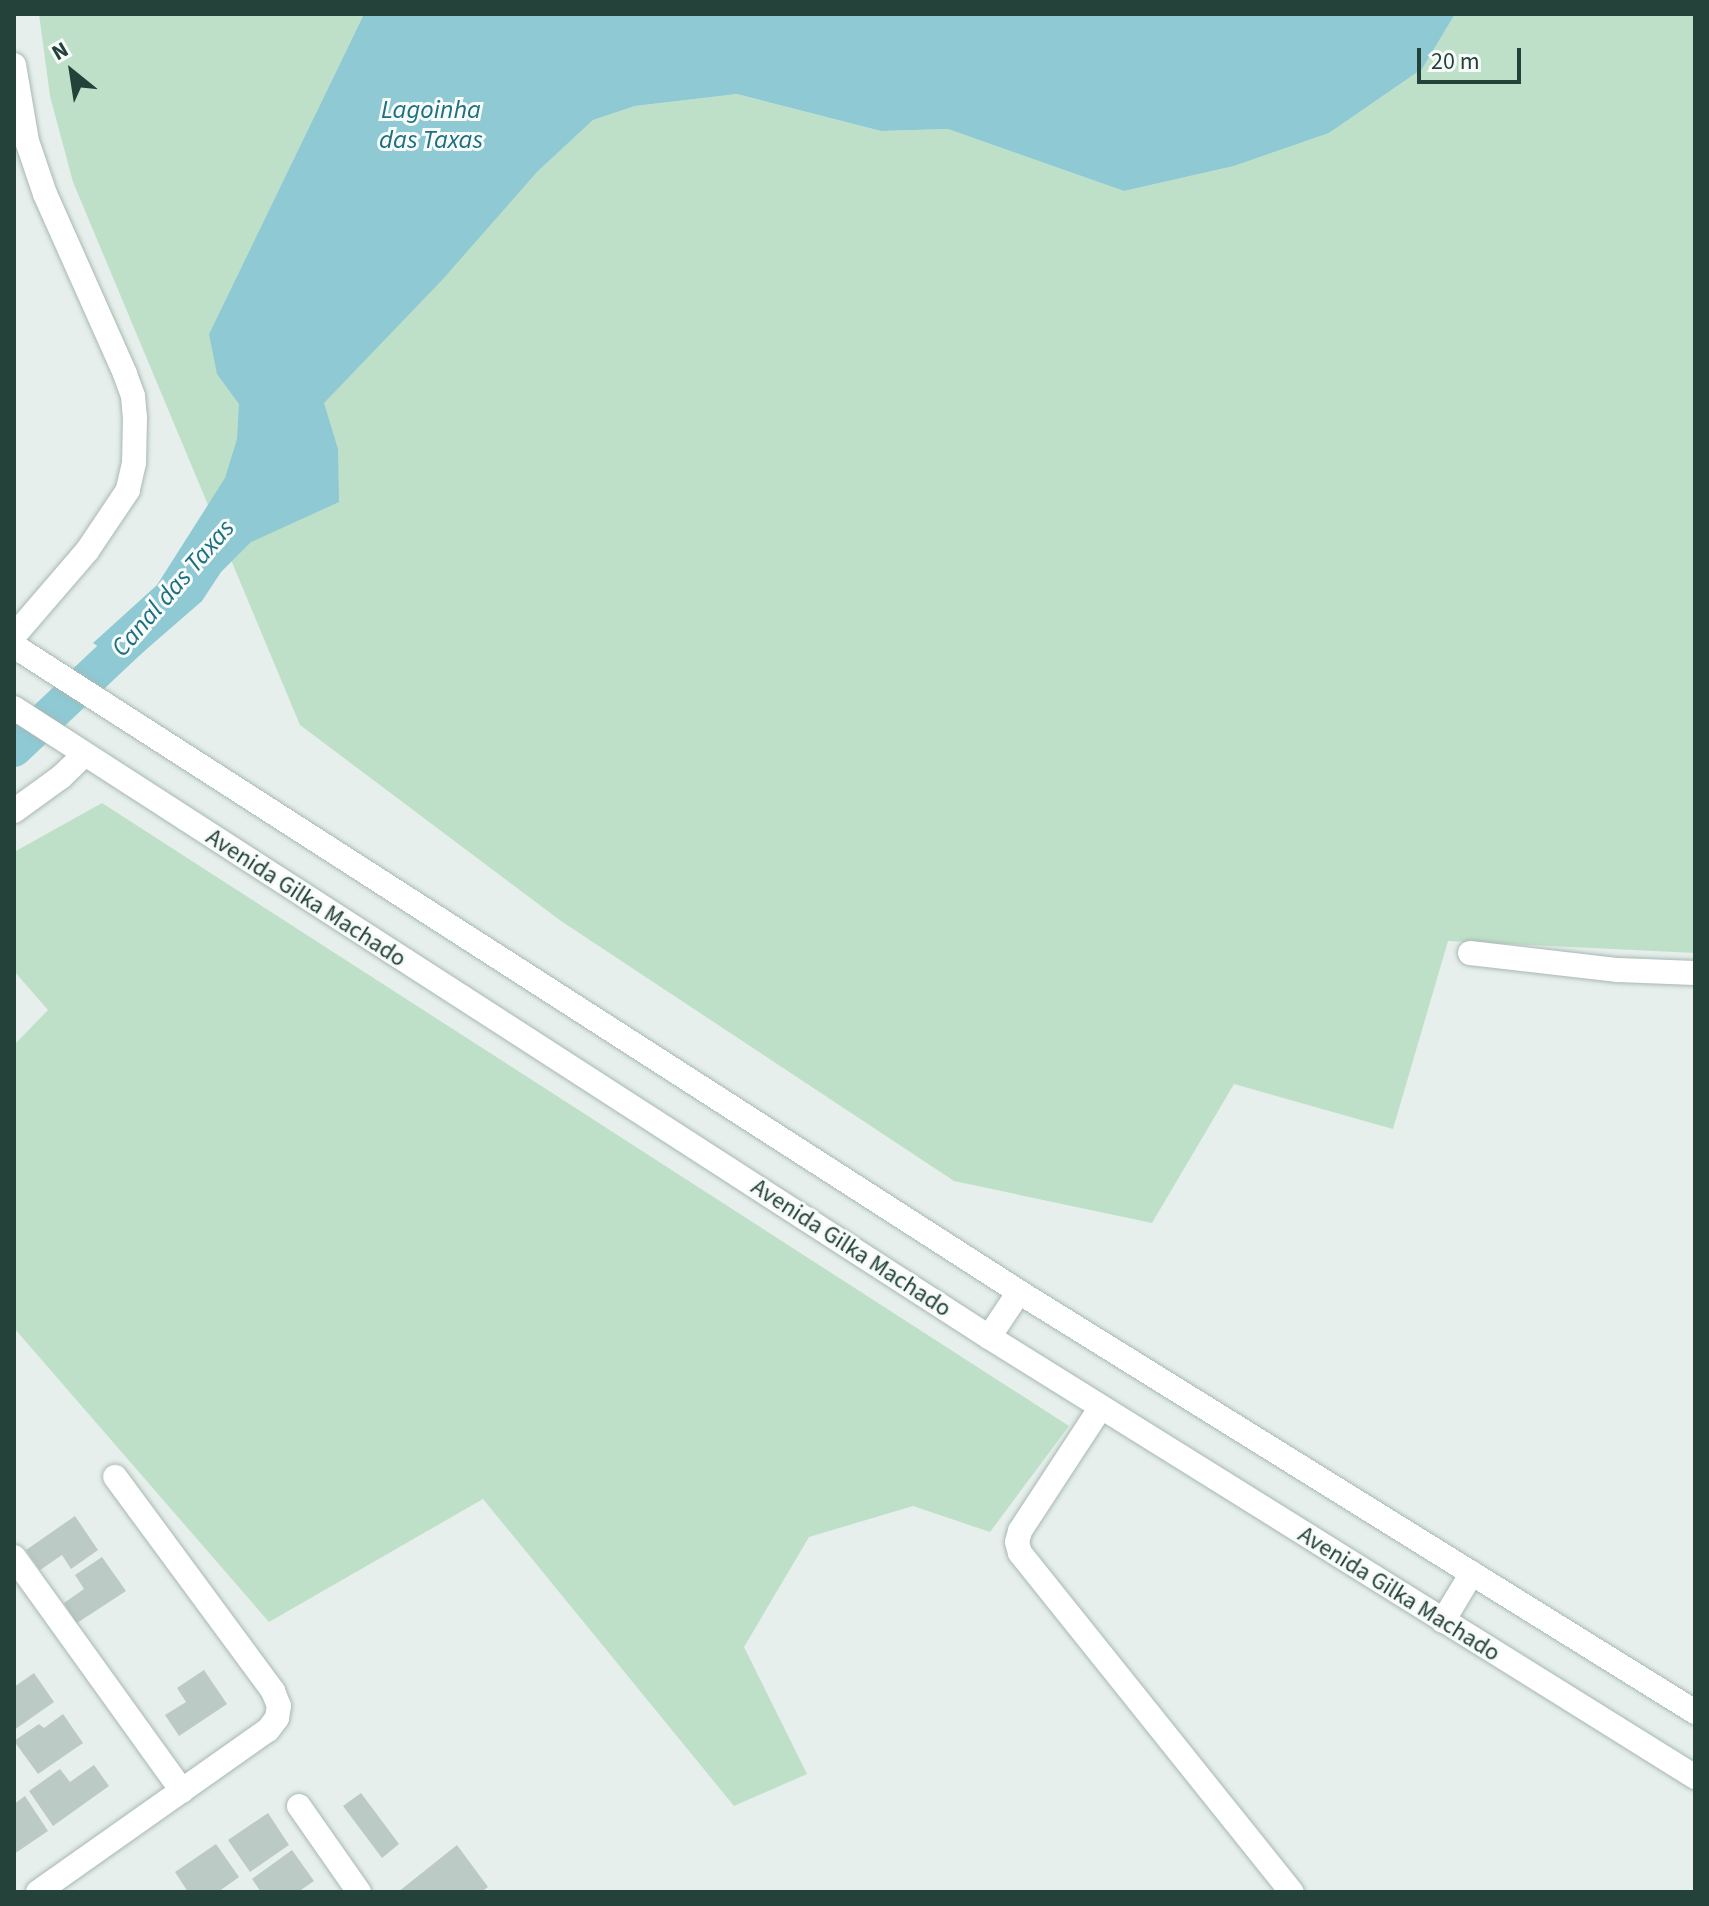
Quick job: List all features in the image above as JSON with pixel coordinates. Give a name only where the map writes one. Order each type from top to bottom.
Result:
[{"type":"street","points":[[14,65],[27,141],[45,194],[125,374],[133,396],[135,417],[134,463],[128,490],[87,551],[14,636]]},
{"type":"street","points":[[14,646],[90,698],[1019,1292],[1695,1712]]},
{"type":"street","name":"Avenida Gilka Machado","points":[[14,708],[989,1337],[1695,1777]]},
{"type":"street","points":[[14,811],[61,777],[84,755]]},
{"type":"street","points":[[1470,953],[1618,970],[1695,973]]},
{"type":"street","points":[[989,1337],[1019,1292]]},
{"type":"street","points":[[1101,1407],[1020,1531],[1017,1542],[1020,1553],[1292,1892]]},
{"type":"street","points":[[38,1892],[268,1730],[277,1718],[279,1706],[273,1691],[115,1477]]},
{"type":"street","points":[[14,1557],[182,1791]]},
{"type":"street","points":[[1443,1621],[1472,1573]]},
{"type":"street","points":[[299,1806],[359,1892]]},
{"type":"green space","points":[[39,14],[364,14],[209,334],[536,173],[593,120],[635,106],[737,94],[881,131],[948,129],[1124,191],[1234,166],[1329,133],[1422,69],[1455,14],[1695,14],[1695,953],[1448,941],[1393,1129],[1234,1084],[1152,1223],[954,1181],[561,921],[300,725],[73,182],[50,96]]},
{"type":"green space","points":[[102,803],[1069,1426],[990,1532],[913,1506],[809,1537],[744,1647],[807,1774],[734,1806],[483,1499],[269,1622],[14,1328],[14,1045],[48,1010],[14,971],[14,852]]},
{"type":"water","name":"Lagoinha das Taxas","points":[[364,14],[1455,14],[1422,69],[1329,133],[1234,166],[1124,191],[948,129],[881,131],[737,94],[635,106],[593,120],[536,173],[443,279],[324,403],[338,449],[339,502],[251,542],[221,572],[202,601],[127,666],[93,643],[157,585],[225,478],[237,439],[239,404],[217,374],[209,334]]},
{"type":"building","points":[[75,1516],[98,1550],[71,1569],[62,1555],[40,1570],[26,1550]]},
{"type":"building","points":[[102,1557],[126,1591],[77,1623],[64,1603],[84,1589],[75,1575]]},
{"type":"building","points":[[204,1670],[227,1704],[179,1736],[165,1715],[186,1702],[177,1688]]},
{"type":"building","points":[[34,1673],[54,1702],[14,1730],[14,1687]]},
{"type":"building","points":[[63,1714],[83,1743],[38,1774],[14,1741],[39,1724],[44,1728]]},
{"type":"building","points":[[94,1765],[109,1786],[53,1826],[29,1791],[60,1769],[70,1782]]},
{"type":"building","points":[[361,1793],[399,1844],[382,1858],[343,1806]]},
{"type":"building","points":[[25,1796],[48,1831],[14,1854],[14,1804]]},
{"type":"building","points":[[268,1813],[289,1845],[250,1872],[228,1840]]},
{"type":"building","points":[[216,1844],[239,1877],[218,1892],[188,1892],[175,1872]]},
{"type":"building","points":[[457,1845],[488,1887],[481,1892],[398,1892]]},
{"type":"building","points":[[292,1850],[314,1881],[298,1892],[261,1892],[252,1879]]},
{"type":"waterway","name":"Canal das Taxas","points":[[14,749],[149,622]]}]
